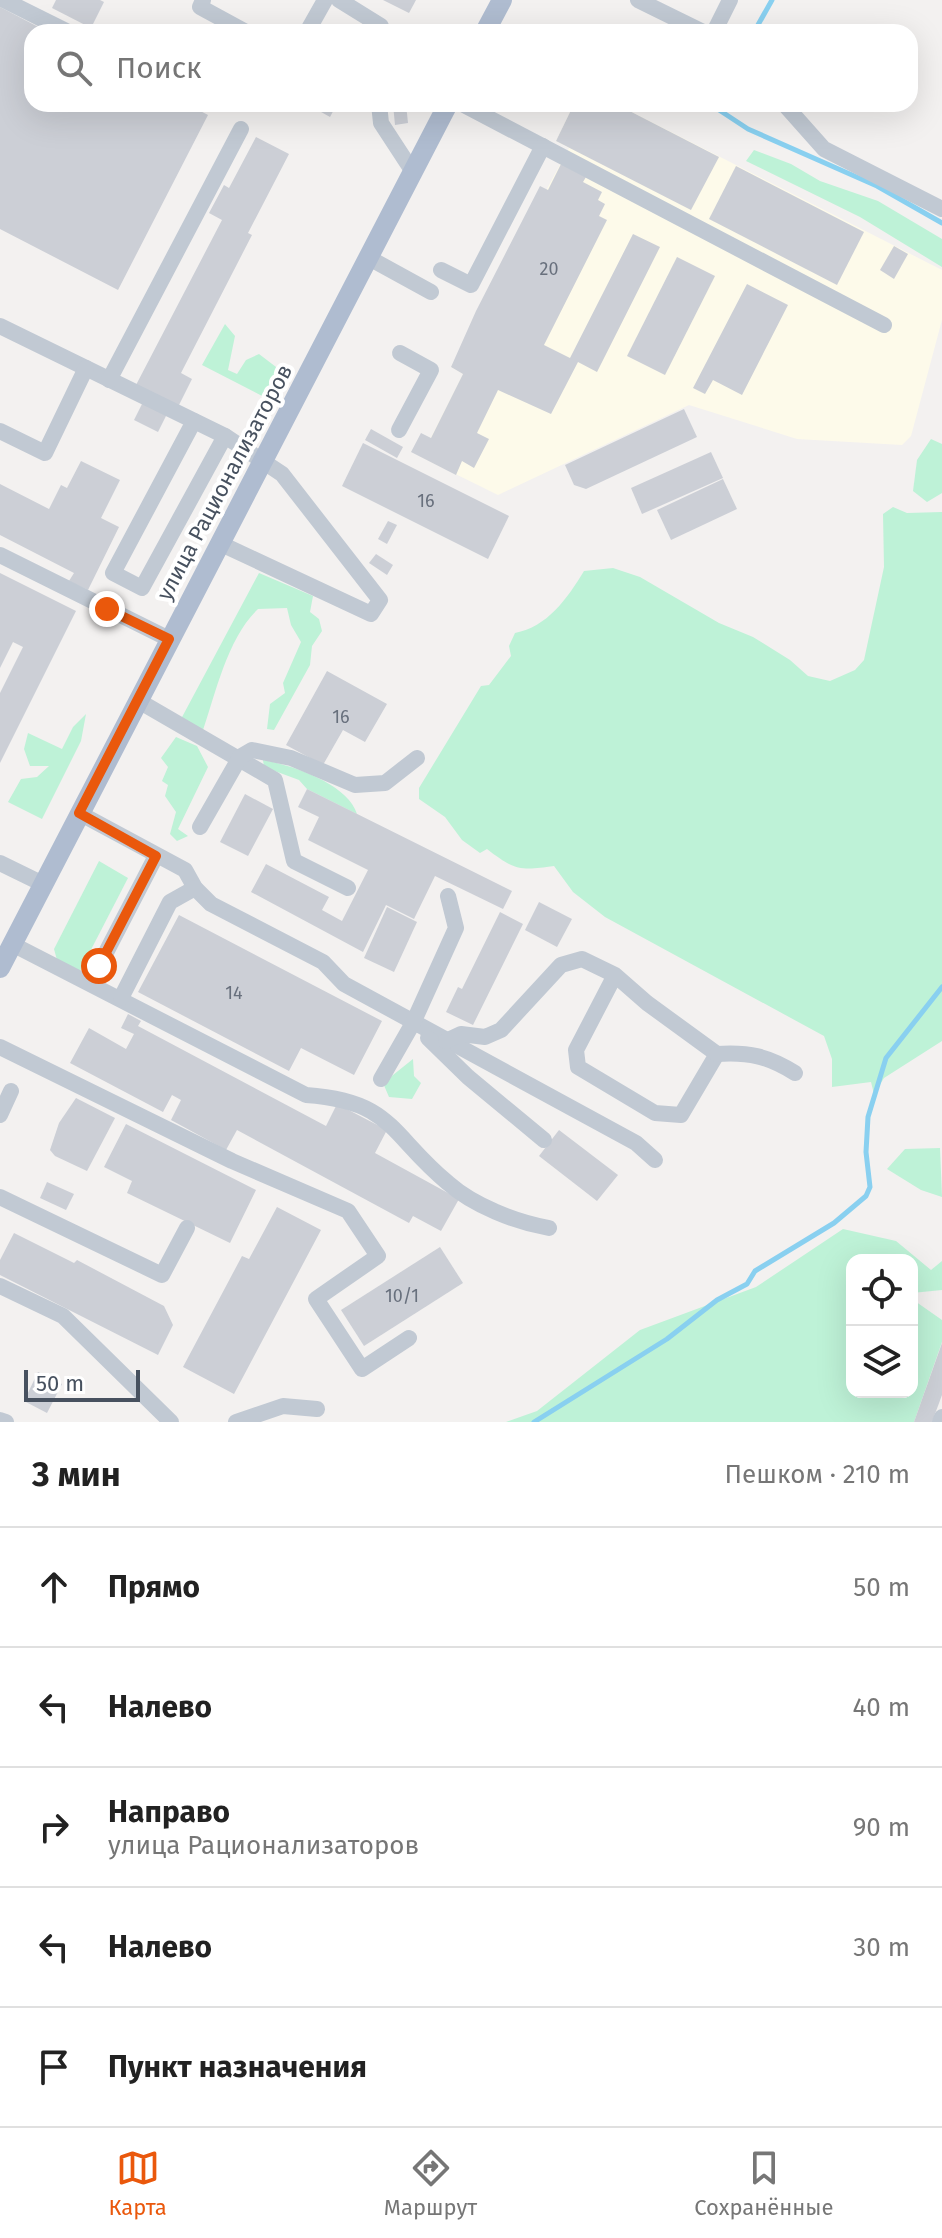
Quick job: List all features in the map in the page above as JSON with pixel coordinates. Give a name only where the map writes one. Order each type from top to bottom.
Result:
[{"type":"main road","points":[[489,24],[502,0]]},
{"type":"main road","name":"улица Рационализаторов","points":[[4,956],[444,112]]},
{"type":"lane","points":[[4,0],[52,24]]},
{"type":"lane","points":[[203,0],[200,7],[231,24]]},
{"type":"lane","points":[[312,24],[325,0]]},
{"type":"lane","points":[[339,0],[376,24]]},
{"type":"lane","points":[[638,0],[687,24]]},
{"type":"lane","points":[[718,24],[730,0]]},
{"type":"lane","points":[[380,112],[381,123],[413,172]]},
{"type":"lane","points":[[477,112],[884,325]]},
{"type":"lane","points":[[791,112],[824,149],[942,209]]},
{"type":"lane","points":[[109,380],[241,129]]},
{"type":"lane","points":[[441,270],[471,285],[543,146]]},
{"type":"lane","points":[[369,258],[431,292]]},
{"type":"lane","points":[[0,326],[225,436],[282,474],[380,600],[371,614],[219,543]]},
{"type":"lane","points":[[399,430],[431,370],[400,353]]},
{"type":"lane","points":[[0,431],[45,453],[86,368]]},
{"type":"lane","points":[[194,421],[113,573],[142,588],[225,436]]},
{"type":"lane","points":[[0,555],[169,639]]},
{"type":"lane","points":[[137,700],[275,780],[294,861],[348,888]]},
{"type":"lane","points":[[200,827],[240,757],[252,750],[291,758],[355,785],[385,783],[417,758]]},
{"type":"lane","points":[[79,813],[185,870],[195,888],[211,904],[323,962],[344,984],[636,1143],[655,1160]]},
{"type":"lane","points":[[99,966],[156,856]]},
{"type":"lane","points":[[0,863],[43,884]]},
{"type":"lane","points":[[121,998],[170,902],[195,888]]},
{"type":"lane","points":[[381,1079],[413,1023],[456,928],[448,896]]},
{"type":"lane","points":[[4,956],[121,998],[306,1095],[358,1102],[388,1122],[447,1183],[462,1193],[526,1224],[549,1228]]},
{"type":"lane","points":[[446,1041],[461,1034],[485,1037],[501,1030],[561,965],[582,959],[615,975],[717,1054],[745,1052],[769,1057],[795,1073]]},
{"type":"lane","points":[[615,975],[576,1050],[578,1067],[655,1113],[681,1115],[717,1054]]},
{"type":"lane","points":[[413,1023],[468,1077],[544,1140]]},
{"type":"lane","points":[[0,1047],[232,1161],[348,1211],[378,1256],[316,1299],[362,1369],[409,1338]]},
{"type":"lane","points":[[0,1115],[11,1091]]},
{"type":"lane","points":[[0,1197],[162,1275],[187,1228]]},
{"type":"lane","points":[[0,1286],[63,1316],[171,1422]]},
{"type":"lane","points":[[236,1422],[283,1406],[317,1409]]},
{"type":"lane","points":[[0,1420],[6,1422]]},
{"type":"shaded area","points":[[570,112],[632,112],[942,270],[942,320],[911,436],[902,445],[797,439],[689,405],[498,495],[421,457],[463,374],[451,367],[569,148],[556,141]]},
{"type":"green space","points":[[754,150],[791,164],[820,181],[878,201],[942,239],[942,267],[860,217],[746,161]]},
{"type":"green space","points":[[225,324],[235,336],[228,370],[237,374],[246,360],[259,354],[280,370],[264,397],[202,365]]},
{"type":"green space","points":[[931,439],[942,444],[942,493],[927,502],[913,491],[917,460]]},
{"type":"green space","points":[[893,507],[907,513],[942,512],[942,1041],[884,1078],[874,1094],[871,1082],[832,1087],[832,1059],[824,1036],[605,917],[573,892],[554,866],[518,867],[487,849],[480,853],[462,840],[445,817],[419,799],[419,788],[481,686],[489,685],[511,656],[509,646],[515,633],[537,625],[555,610],[584,571],[613,568],[640,577],[719,623],[753,637],[790,660],[808,676],[830,681],[855,670],[864,660],[884,567],[883,514]]},
{"type":"green space","points":[[259,573],[313,596],[310,612],[319,619],[322,631],[312,646],[310,665],[274,730],[267,729],[270,704],[285,693],[283,683],[301,642],[291,625],[287,608],[258,609],[231,650],[203,730],[181,719]]},
{"type":"green space","points":[[86,714],[81,741],[42,819],[8,802],[21,779],[37,777],[49,766],[30,766],[24,749],[28,733],[62,749],[73,727]]},
{"type":"green space","points":[[176,737],[197,746],[208,767],[178,829],[188,836],[177,841],[170,834],[176,812],[165,796],[168,785],[162,781],[168,767],[161,758]]},
{"type":"green space","points":[[263,760],[303,771],[331,785],[352,803],[357,814],[307,789],[299,780],[264,767]]},
{"type":"green space","points":[[99,861],[128,878],[80,971],[57,960],[54,949]]},
{"type":"green space","points":[[413,1059],[414,1076],[421,1083],[412,1099],[389,1097],[383,1083]]},
{"type":"green space","points":[[940,1148],[942,1197],[921,1190],[887,1169],[905,1149]]},
{"type":"green space","points":[[843,1229],[896,1241],[912,1254],[846,1254],[846,1398],[918,1398],[918,1303],[942,1320],[942,1342],[914,1422],[506,1422],[537,1411],[640,1330],[756,1287]]},
{"type":"green space","points":[[918,1259],[931,1270],[942,1261],[942,1290],[918,1292]]},
{"type":"building","points":[[56,0],[104,2],[93,24],[83,24],[52,8]]},
{"type":"building","points":[[383,0],[416,0],[409,13]]},
{"type":"building","points":[[0,7],[33,24],[24,24],[24,112],[202,112],[208,115],[118,290],[0,229]]},
{"type":"building","points":[[394,112],[407,112],[408,123],[395,125]]},
{"type":"building","points":[[570,112],[632,112],[719,157],[691,210],[556,141]]},
{"type":"building","points":[[256,137],[289,154],[248,233],[252,235],[181,373],[192,379],[178,407],[172,404],[158,432],[134,420],[148,392],[136,385],[222,220],[209,213],[224,185],[229,188]]},
{"type":"building","points":[[561,164],[586,177],[583,182],[602,192],[598,200],[605,204],[599,216],[607,220],[544,345],[570,358],[633,234],[660,247],[597,372],[578,362],[551,414],[498,390],[477,433],[489,439],[474,468],[462,461],[456,475],[411,452],[421,433],[431,438],[463,374],[451,367],[476,311],[540,186],[548,190]]},
{"type":"building","points":[[736,166],[864,232],[837,285],[709,219]]},
{"type":"building","points":[[894,246],[908,254],[894,279],[880,270]]},
{"type":"building","points":[[677,257],[715,276],[665,375],[627,356]]},
{"type":"building","points":[[747,284],[788,305],[742,395],[713,380],[705,394],[693,388]]},
{"type":"building","points":[[684,409],[697,437],[586,489],[574,485],[565,465]]},
{"type":"building","points":[[371,429],[403,447],[397,458],[365,440]]},
{"type":"building","points":[[363,443],[509,516],[488,559],[342,486]]},
{"type":"building","points":[[711,452],[723,478],[642,514],[631,488]]},
{"type":"building","points":[[81,461],[120,480],[101,518],[119,527],[88,590],[69,581],[74,573],[0,535],[0,484],[49,509],[61,485],[67,488]]},
{"type":"building","points":[[723,479],[737,509],[671,540],[657,510]]},
{"type":"building","points":[[388,521],[397,525],[387,544],[378,539]]},
{"type":"building","points":[[376,554],[393,565],[387,575],[369,563]]},
{"type":"building","points":[[0,573],[76,611],[0,763],[0,693],[23,647],[13,642],[0,668]]},
{"type":"building","points":[[327,671],[387,704],[365,742],[343,730],[323,765],[286,745]]},
{"type":"building","points":[[307,789],[512,891],[503,909],[435,876],[414,919],[386,905],[363,952],[251,892],[266,864],[329,897],[322,910],[342,921],[368,870],[308,840],[319,817],[298,807]]},
{"type":"building","points":[[245,794],[273,809],[248,856],[220,842]]},
{"type":"building","points":[[539,902],[572,919],[557,947],[525,930]]},
{"type":"building","points":[[387,907],[417,922],[394,972],[364,958]]},
{"type":"building","points":[[500,912],[523,924],[473,1025],[446,1012],[458,987],[462,989]]},
{"type":"building","points":[[179,915],[382,1021],[354,1075],[301,1048],[289,1071],[138,992]]},
{"type":"building","points":[[128,1014],[141,1021],[138,1026],[326,1126],[337,1104],[387,1130],[375,1153],[459,1199],[441,1231],[413,1216],[409,1223],[237,1130],[226,1150],[171,1120],[181,1100],[172,1095],[163,1112],[70,1063],[89,1028],[126,1049],[134,1034],[121,1028]]},
{"type":"building","points":[[76,1098],[115,1118],[87,1171],[55,1156],[50,1150],[59,1123]]},
{"type":"building","points":[[126,1124],[256,1190],[230,1243],[127,1193],[132,1181],[104,1167]]},
{"type":"building","points":[[559,1130],[618,1175],[597,1201],[539,1156]]},
{"type":"building","points":[[47,1182],[74,1194],[66,1210],[40,1198]]},
{"type":"building","points":[[277,1207],[321,1230],[234,1394],[183,1367],[242,1256],[249,1259]]},
{"type":"building","points":[[14,1233],[74,1263],[77,1260],[164,1306],[173,1325],[158,1355],[0,1275],[0,1260]]},
{"type":"building","points":[[440,1247],[463,1283],[364,1346],[341,1310]]},
{"type":"building","points":[[942,1343],[942,1395],[932,1422],[914,1422]]},
{"type":"building","points":[[38,1372],[62,1384],[47,1413],[24,1401]]},
{"type":"waterway","points":[[758,24],[772,0]]},
{"type":"waterway","points":[[722,112],[748,129],[877,186],[942,223]]},
{"type":"waterway","points":[[534,1422],[667,1339],[717,1300],[747,1284],[755,1271],[834,1223],[866,1196],[870,1187],[866,1152],[868,1117],[886,1058],[942,987]]},
{"type":"route","points":[[99,966],[156,856],[79,813],[169,639],[107,609]]}]
